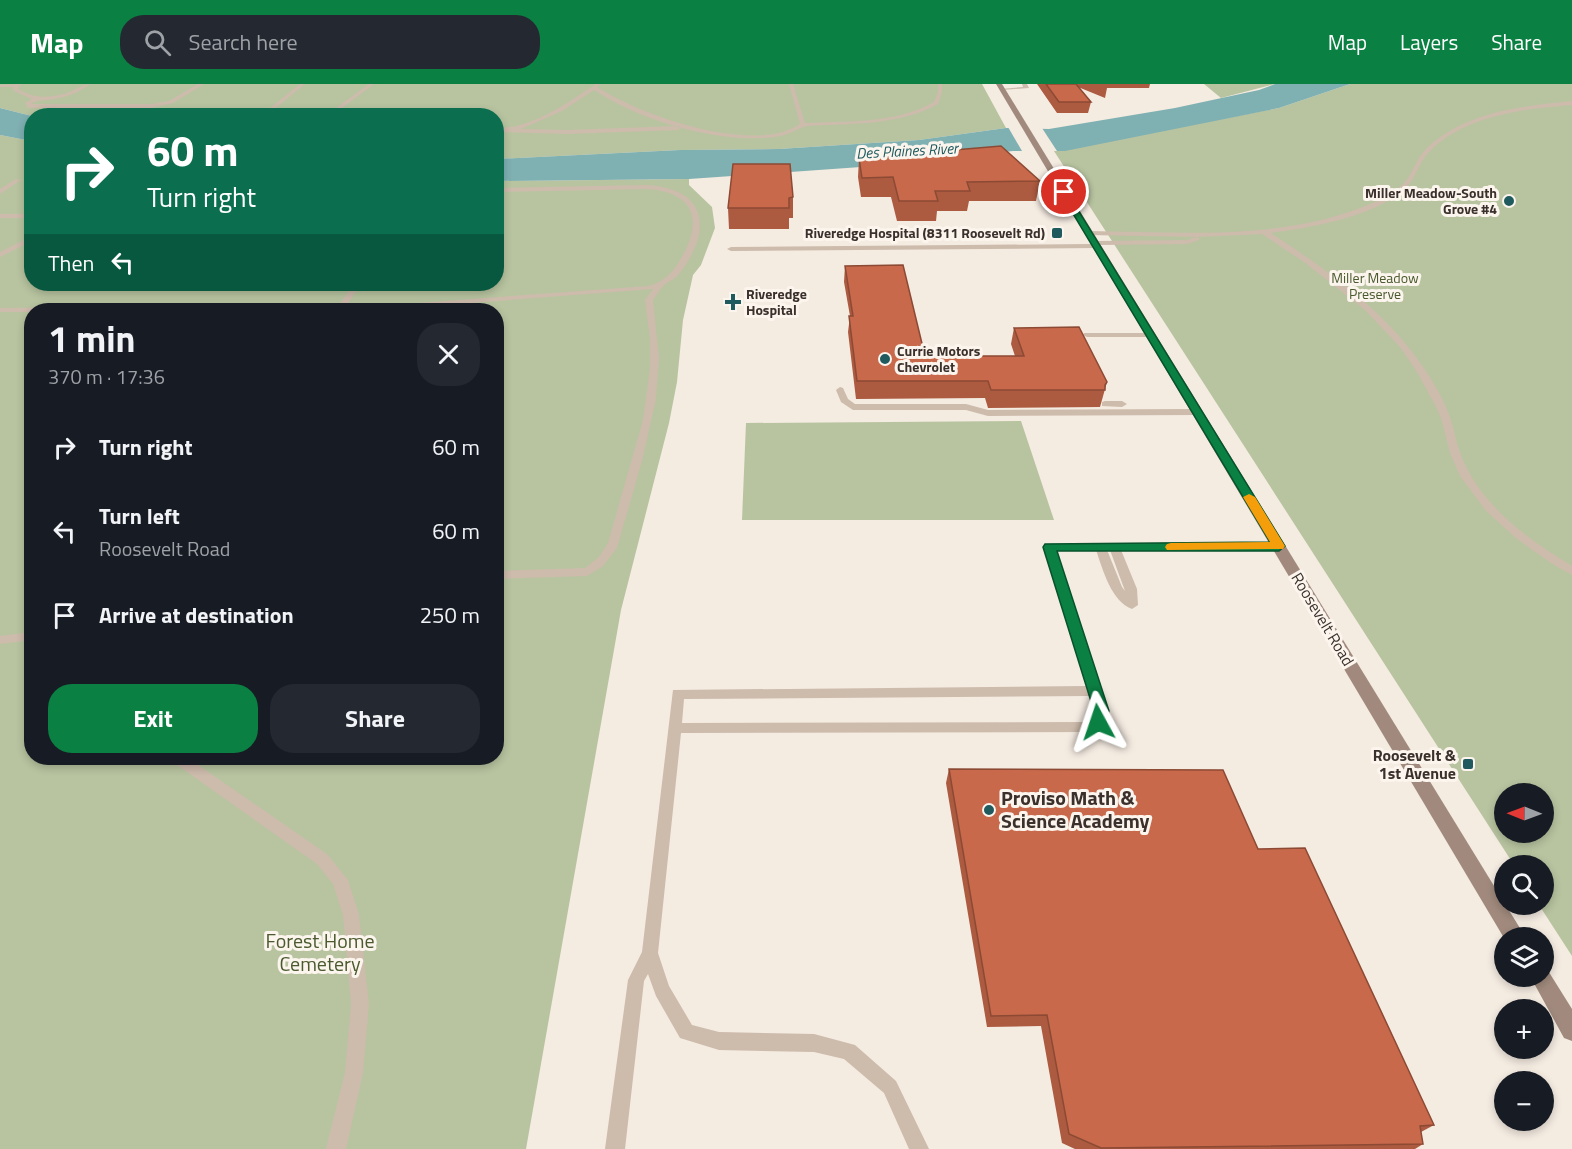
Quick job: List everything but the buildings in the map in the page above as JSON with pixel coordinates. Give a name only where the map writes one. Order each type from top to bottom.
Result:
[{"type":"main road","name":"Roosevelt Road","points":[[1001,86],[1095,245],[1509,927]]},
{"type":"main road","points":[[1547,987],[1572,1030]]},
{"type":"lane","points":[[88,84],[72,92],[35,99],[28,103],[28,106],[152,106],[171,102],[202,84]]},
{"type":"lane","points":[[272,108],[303,84]]},
{"type":"lane","points":[[338,108],[372,84]]},
{"type":"lane","points":[[791,84],[802,125]]},
{"type":"lane","points":[[512,131],[560,110],[597,86],[612,100],[637,111],[700,129],[750,138],[789,133],[802,125],[875,120],[921,111],[936,103],[940,84]]},
{"type":"lane","points":[[1001,86],[1027,88],[1024,84]]},
{"type":"lane","points":[[0,86],[18,85],[16,90],[24,96],[35,99]]},
{"type":"lane","points":[[731,249],[1095,245],[1187,242],[1204,237],[1264,232],[1355,213],[1376,204],[1406,185],[1421,159],[1437,142],[1447,135],[1485,119],[1535,107],[1570,104]]},
{"type":"lane","points":[[504,130],[700,129]]},
{"type":"lane","points":[[0,192],[18,180]]},
{"type":"lane","points":[[504,190],[649,188],[676,193],[696,213],[699,225],[676,275],[660,285],[649,300],[653,333],[654,376],[646,427],[614,543],[608,555],[599,565],[587,572],[504,575]]},
{"type":"lane","points":[[0,216],[24,216]]},
{"type":"lane","points":[[1264,232],[1317,266],[1388,328],[1417,365],[1438,401],[1446,419],[1457,459],[1468,481],[1488,506],[1513,530],[1547,556],[1572,571]]},
{"type":"lane","points":[[1088,233],[1183,233],[1204,237]]},
{"type":"lane","points":[[0,255],[24,242]]},
{"type":"lane","points":[[442,303],[660,285]]},
{"type":"lane","points":[[0,310],[24,310]]},
{"type":"lane","points":[[1087,335],[1151,335]]},
{"type":"lane","points":[[840,390],[844,400],[853,407],[966,407],[987,404]]},
{"type":"lane","points":[[1104,404],[1122,404]]},
{"type":"lane","points":[[966,407],[988,413],[1197,412]]},
{"type":"lane","points":[[675,728],[1088,727],[1098,722],[1101,711],[1050,547],[1279,546]]},
{"type":"lane","points":[[1100,547],[1117,589],[1132,605],[1131,589],[1114,547]]},
{"type":"lane","points":[[0,640],[24,637]]},
{"type":"lane","points":[[615,1149],[636,980],[650,953],[678,694],[1095,692]]},
{"type":"lane","points":[[188,765],[322,859],[340,880],[351,915],[360,1004],[354,1073],[336,1149]]},
{"type":"lane","points":[[650,953],[662,990],[686,1032],[718,1041],[814,1043],[849,1051],[890,1087],[919,1149]]},
{"type":"green space","points":[[0,84],[982,84],[1006,128],[919,140],[779,149],[680,150],[504,159],[504,108],[24,108],[24,114],[0,108]]},
{"type":"green space","points":[[1204,84],[1275,84],[1221,98]]},
{"type":"green space","name":"Miller Meadow Preserve","points":[[1350,84],[1572,84],[1572,956],[1545,915],[1554,915],[1554,855],[1508,855],[1500,843],[1554,843],[1554,783],[1494,783],[1494,834],[1054,151],[1279,108]]},
{"type":"green space","name":"Forest Home Cemetery","points":[[0,135],[24,140],[24,291],[504,291],[504,181],[689,179],[689,185],[712,207],[715,228],[701,265],[693,275],[683,320],[677,382],[669,423],[621,610],[526,1149],[0,1149]]},
{"type":"green space","points":[[1021,421],[1054,520],[742,520],[746,423]]},
{"type":"water","name":"Des Plaines River","points":[[1275,84],[1350,84],[1279,108],[1065,151],[1013,151],[889,165],[689,179],[504,181],[504,159],[680,150],[779,149],[919,140],[1006,128],[1049,129],[1175,108],[1259,90]]},
{"type":"water","points":[[0,108],[24,114],[24,140],[0,135]]},
{"type":"pier","points":[[1008,127],[1042,128],[1057,151],[1022,151]]},
{"type":"slow traffic","points":[[1171,547],[1279,546],[1249,497]]},
{"type":"place","name":"Miller Meadow-South Grove #4","points":[[1509,201]]},
{"type":"place","name":"Riveredge Hospital (8311 Roosevelt Rd)","points":[[1057,233]]},
{"type":"place","name":"Riveredge Hospital","points":[[733,302]]},
{"type":"place","name":"Currie Motors Chevrolet","points":[[885,359]]},
{"type":"place","name":"Roosevelt & 1st Avenue","points":[[1468,764]]},
{"type":"place","name":"Proviso Math & Science Academy","points":[[989,810]]},
{"type":"route","points":[[1064,192],[1279,546],[1050,547],[1101,711],[1098,722]]}]
